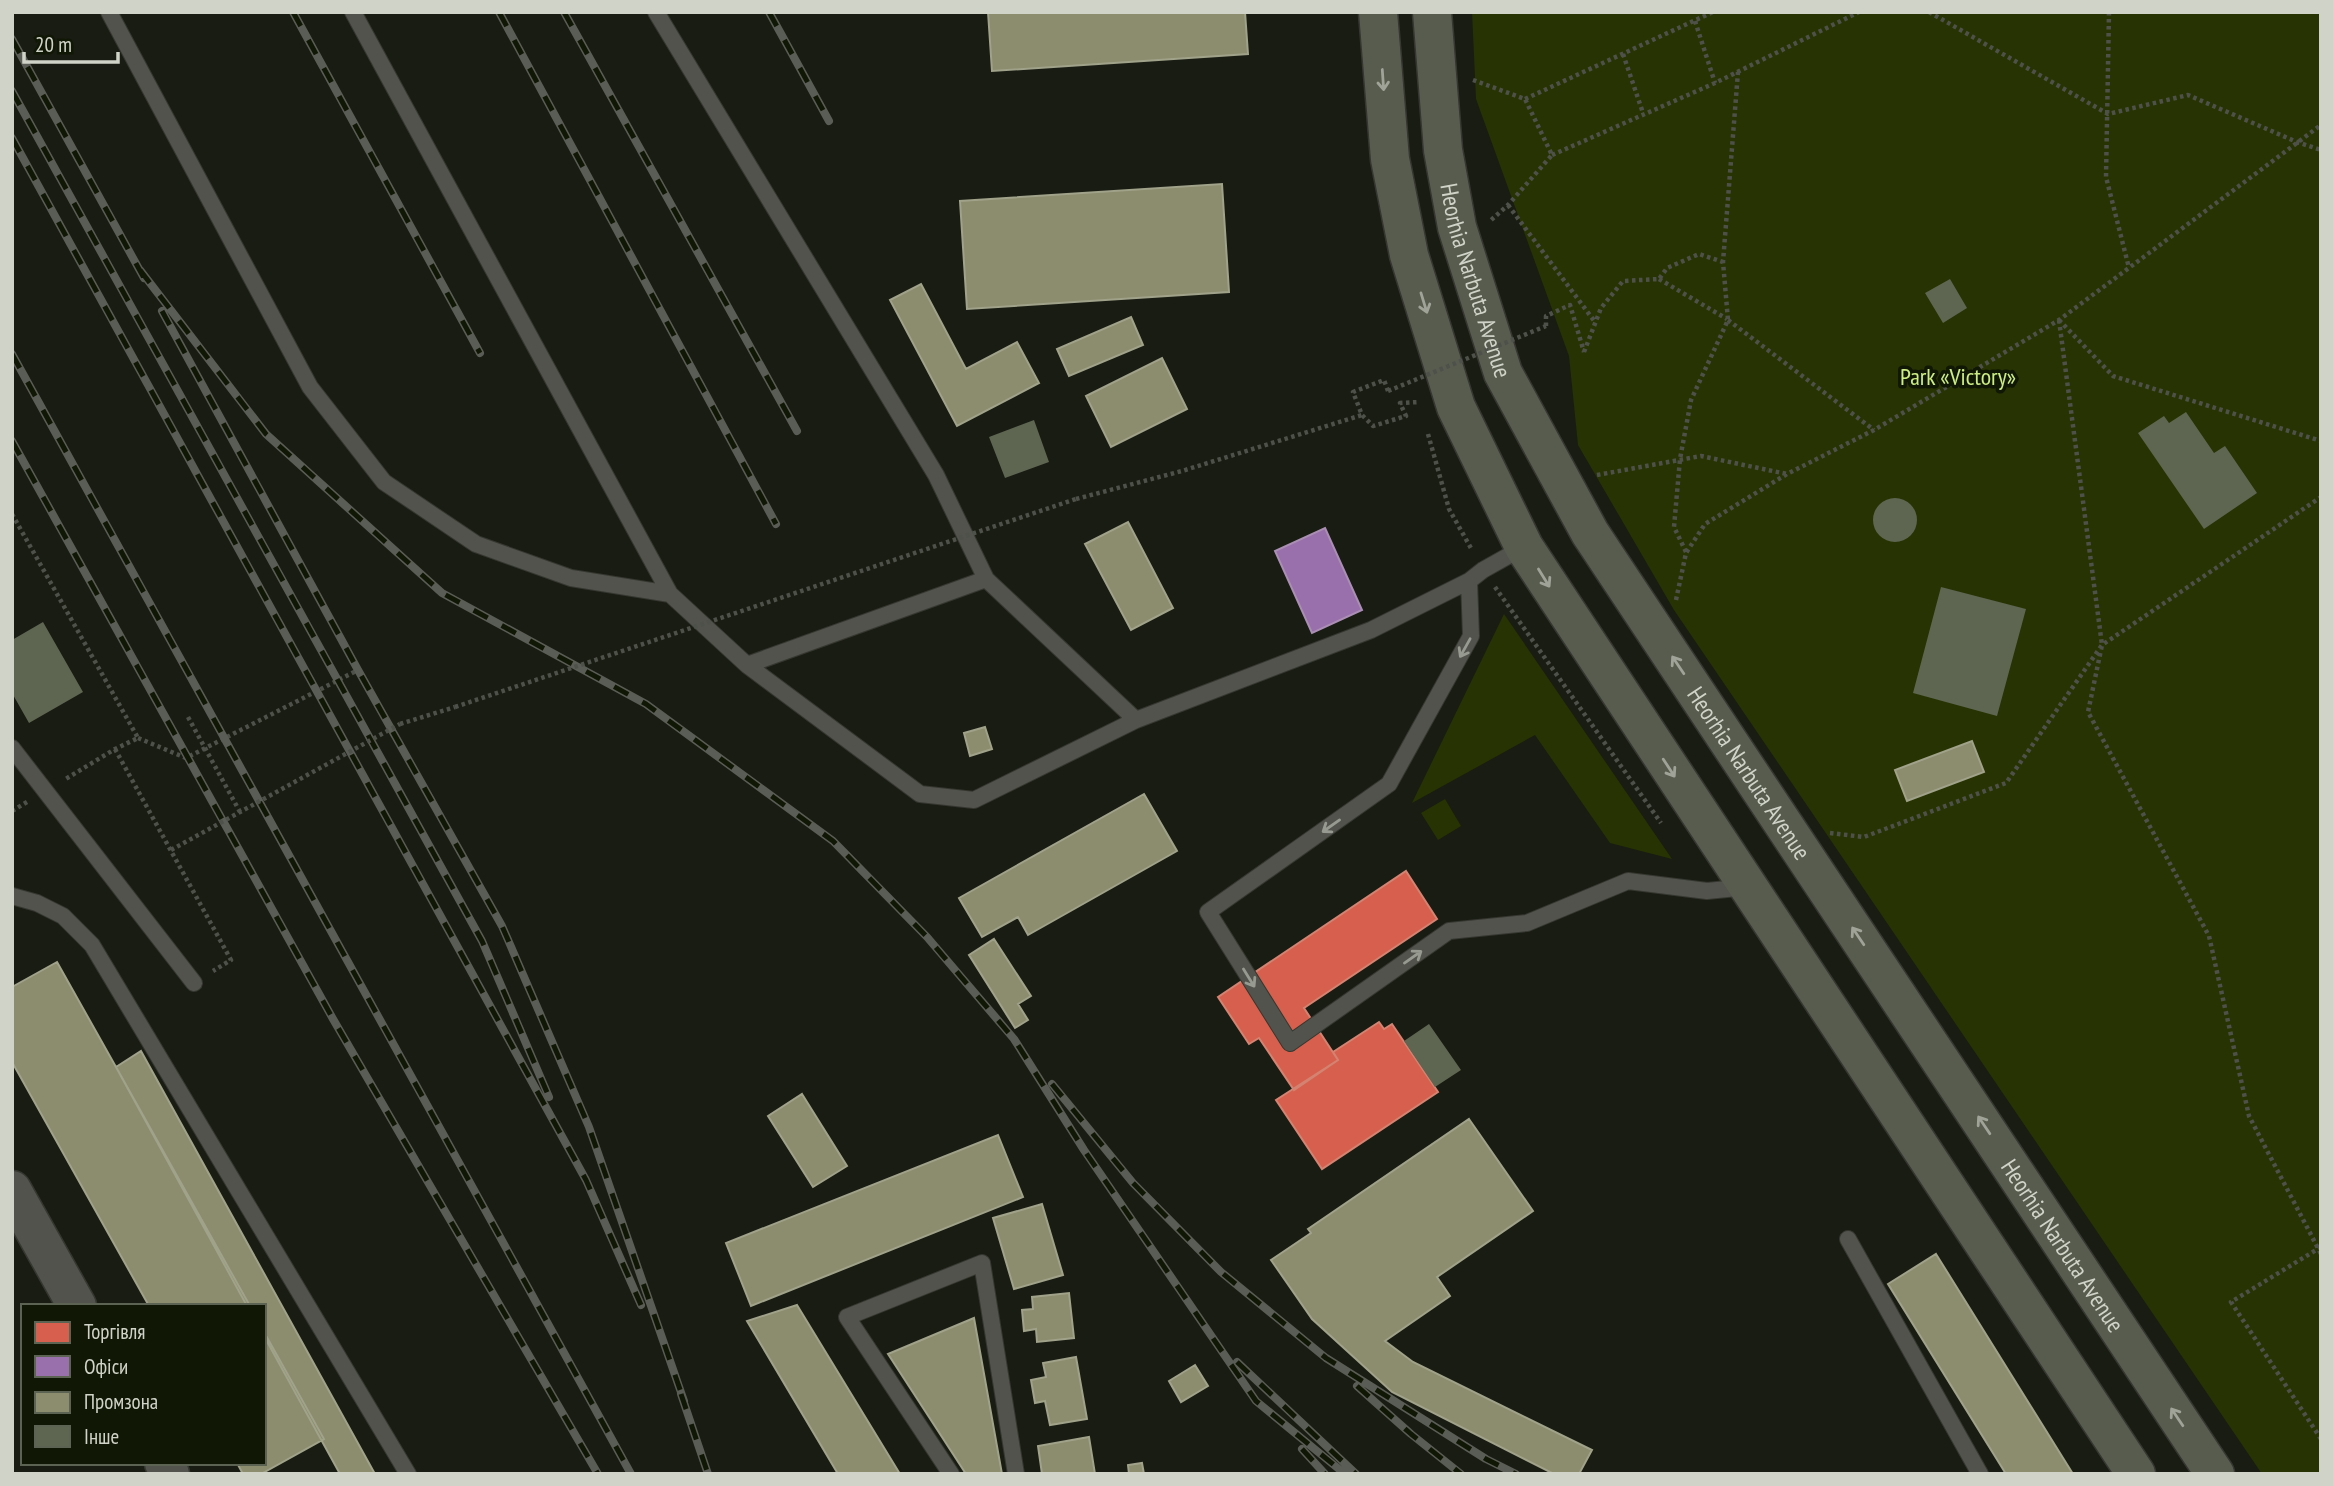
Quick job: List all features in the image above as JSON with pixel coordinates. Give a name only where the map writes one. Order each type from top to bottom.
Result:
[{"type":"main road","points":[[1378,12],[1390,159],[1409,255],[1456,407],[1524,547],[2136,1474]]},
{"type":"main road","name":"Heorhia Narbuta Avenue","points":[[1432,12],[1443,150],[1457,227],[1503,373],[1590,533],[2215,1474]]},
{"type":"street","points":[[12,1189],[76,1304]]},
{"type":"lane","points":[[109,12],[310,387],[384,482],[476,544],[571,578],[670,594]]},
{"type":"lane","points":[[353,12],[670,594],[747,665],[920,794],[974,800],[1136,720],[1371,630],[1469,581],[1524,547]]},
{"type":"lane","points":[[656,12],[936,475],[986,579],[1136,720]]},
{"type":"lane","points":[[747,665],[986,579]]},
{"type":"lane","points":[[1469,581],[1471,636],[1389,784],[1209,912],[1290,1044],[1449,932],[1527,923],[1628,881],[1707,891],[1747,887]]},
{"type":"lane","points":[[12,748],[194,983]]},
{"type":"lane","points":[[12,897],[37,903],[63,916],[92,945],[408,1474]]},
{"type":"lane","points":[[1848,1239],[1980,1474]]},
{"type":"lane","points":[[951,1474],[847,1317],[982,1263],[1016,1474]]},
{"type":"path","points":[[1469,79],[1525,99],[1713,12]]},
{"type":"path","points":[[1481,229],[1508,205],[1552,155],[1715,83],[1859,12]]},
{"type":"path","points":[[1929,12],[2108,114],[2188,95],[2321,150]]},
{"type":"path","points":[[2109,12],[2106,177],[2129,268]]},
{"type":"path","points":[[1695,22],[1715,83]]},
{"type":"path","points":[[1623,54],[1643,113]]},
{"type":"path","points":[[1686,553],[1674,527],[1680,459],[1691,400],[1728,320],[1723,262],[1738,72]]},
{"type":"path","points":[[1525,99],[1552,155]]},
{"type":"path","points":[[1674,610],[1686,553],[1704,524],[1787,474],[1874,430],[2059,320],[2321,125]]},
{"type":"path","points":[[1508,205],[1595,322]]},
{"type":"path","points":[[1659,279],[1667,268],[1699,254],[1723,262]]},
{"type":"path","points":[[1400,404],[1406,415],[1373,426],[1362,415],[1353,392],[1384,380],[1388,391],[1546,326],[1546,316],[1570,305],[1584,352],[1601,308],[1623,281],[1659,279],[1728,320],[1874,430]]},
{"type":"path","points":[[2059,320],[2113,376],[2321,441]]},
{"type":"path","points":[[2059,320],[2102,645],[2088,712],[2209,936],[2249,1116],[2320,1250]]},
{"type":"path","points":[[171,850],[400,724],[1076,499],[1182,471],[1362,415]]},
{"type":"path","points":[[1594,475],[1701,456],[1787,474]]},
{"type":"path","points":[[1826,832],[1864,837],[2006,783],[2102,645],[2321,497]]},
{"type":"path","points":[[12,514],[138,738],[186,758],[358,670]]},
{"type":"path","points":[[188,718],[240,812]]},
{"type":"path","points":[[138,738],[115,749],[231,960]]},
{"type":"path","points":[[2320,1250],[2321,1240]]},
{"type":"path","points":[[2320,1250],[2231,1302],[2321,1439]]},
{"type":"green space","name":"Park «Victory»","points":[[1472,12],[2321,12],[2321,1474],[2262,1474],[1674,610],[1578,445],[1569,356],[1476,99]]},
{"type":"green space","points":[[1504,614],[1672,859],[1610,843],[1535,735],[1412,803]]},
{"type":"green space","points":[[1445,799],[1461,826],[1438,840],[1421,813]]},
{"type":"building: Торгівля","points":[[1406,871],[1437,919],[1304,1008],[1338,1060],[1294,1090],[1259,1038],[1249,1044],[1218,997]]},
{"type":"building: Торгівля","points":[[1379,1022],[1384,1029],[1392,1024],[1438,1092],[1322,1169],[1276,1100],[1338,1060],[1333,1052]]},
{"type":"building: Офіси","points":[[1325,528],[1362,610],[1312,633],[1275,551]]},
{"type":"building: Промзона","points":[[988,12],[1245,12],[1248,54],[992,71]]},
{"type":"building: Промзона","points":[[1222,184],[1229,292],[967,309],[960,201]]},
{"type":"building: Промзона","points":[[921,284],[966,369],[1017,342],[1039,383],[957,426],[890,300]]},
{"type":"building: Промзона","points":[[1131,317],[1143,345],[1069,376],[1057,349]]},
{"type":"building: Промзона","points":[[1162,358],[1187,409],[1111,447],[1086,396]]},
{"type":"building: Промзона","points":[[1128,522],[1173,608],[1131,630],[1085,544]]},
{"type":"building: Промзона","points":[[985,727],[992,749],[970,756],[964,733]]},
{"type":"building: Промзона","points":[[1972,741],[1984,772],[1907,801],[1895,770]]},
{"type":"building: Промзона","points":[[1144,794],[1177,851],[1028,935],[1018,917],[982,937],[959,898]]},
{"type":"building: Промзона","points":[[994,939],[1031,996],[1018,1004],[1028,1020],[1015,1028],[969,955]]},
{"type":"building: Промзона","points":[[57,962],[249,1304],[148,1304],[12,1062],[12,987]]},
{"type":"building: Промзона","points":[[141,1051],[375,1474],[340,1474],[266,1340],[266,1304],[246,1304],[116,1067]]},
{"type":"building: Промзона","points":[[802,1094],[847,1166],[813,1187],[768,1116]]},
{"type":"building: Промзона","points":[[1469,1119],[1533,1211],[1437,1277],[1450,1296],[1385,1341],[1413,1362],[1592,1450],[1579,1474],[1554,1474],[1392,1392],[1312,1319],[1271,1260],[1311,1233],[1308,1229]]},
{"type":"building: Промзона","points":[[998,1135],[1023,1197],[751,1306],[726,1243]]},
{"type":"building: Промзона","points":[[1042,1204],[1063,1275],[1014,1289],[993,1218]]},
{"type":"building: Промзона","points":[[1936,1254],[2073,1474],[2006,1474],[1888,1284]]},
{"type":"building: Промзона","points":[[1069,1293],[1074,1338],[1037,1342],[1036,1329],[1024,1331],[1022,1310],[1033,1309],[1032,1297]]},
{"type":"building: Промзона","points":[[797,1305],[900,1474],[838,1474],[747,1321]]},
{"type":"building: Промзона","points":[[974,1318],[1002,1474],[966,1474],[888,1354]]},
{"type":"building: Промзона","points":[[266,1336],[324,1439],[261,1474],[243,1474],[238,1465],[266,1465]]},
{"type":"building: Промзона","points":[[1076,1357],[1087,1419],[1050,1425],[1045,1401],[1035,1403],[1031,1380],[1046,1377],[1043,1363]]},
{"type":"building: Промзона","points":[[1195,1365],[1208,1386],[1181,1402],[1169,1381]]},
{"type":"building: Промзона","points":[[1089,1437],[1095,1474],[1042,1474],[1038,1446]]},
{"type":"building: Промзона","points":[[1142,1463],[1144,1474],[1129,1474],[1128,1465]]},
{"type":"building: Інше","points":[[1950,279],[1967,308],[1943,323],[1925,293]]},
{"type":"building: Інше","points":[[2186,412],[2214,453],[2225,446],[2257,493],[2204,529],[2138,433],[2164,416],[2169,423]]},
{"type":"building: Інше","points":[[1034,420],[1049,462],[1005,478],[989,437]]},
{"type":"building: Інше","points":[[1895,498],[1911,504],[1917,520],[1911,536],[1895,542],[1879,536],[1873,520],[1879,504]]},
{"type":"building: Інше","points":[[1941,587],[2026,609],[1997,716],[1913,693]]},
{"type":"building: Інше","points":[[43,622],[83,692],[29,723],[12,693],[12,640]]},
{"type":"building: Інше","points":[[1429,1024],[1461,1070],[1435,1087],[1404,1041]]},
{"type":"railway","points":[[293,12],[480,353]]},
{"type":"railway","points":[[499,12],[776,524]]},
{"type":"railway","points":[[564,12],[797,431]]},
{"type":"railway","points":[[769,12],[829,121]]},
{"type":"railway","points":[[12,39],[144,278]]},
{"type":"railway","points":[[12,91],[482,941],[549,1097]]},
{"type":"railway","points":[[12,138],[586,1180],[641,1305]]},
{"type":"railway","points":[[140,270],[266,434],[442,593],[646,704],[833,841],[927,937],[1014,1039],[1084,1150],[1256,1401],[1345,1474]]},
{"type":"railway","points":[[162,311],[358,670],[502,926],[589,1127],[684,1401]]},
{"type":"railway","points":[[12,354],[631,1474]]},
{"type":"railway","points":[[12,441],[333,1019],[598,1474]]},
{"type":"railway","points":[[1052,1084],[1133,1183],[1221,1272],[1326,1358],[1486,1459],[1516,1474]]},
{"type":"railway","points":[[1237,1362],[1356,1474]]},
{"type":"railway","points":[[1357,1386],[1461,1474]]},
{"type":"railway","points":[[681,1394],[708,1474]]},
{"type":"railway","points":[[1302,1449],[1325,1474]]}]
